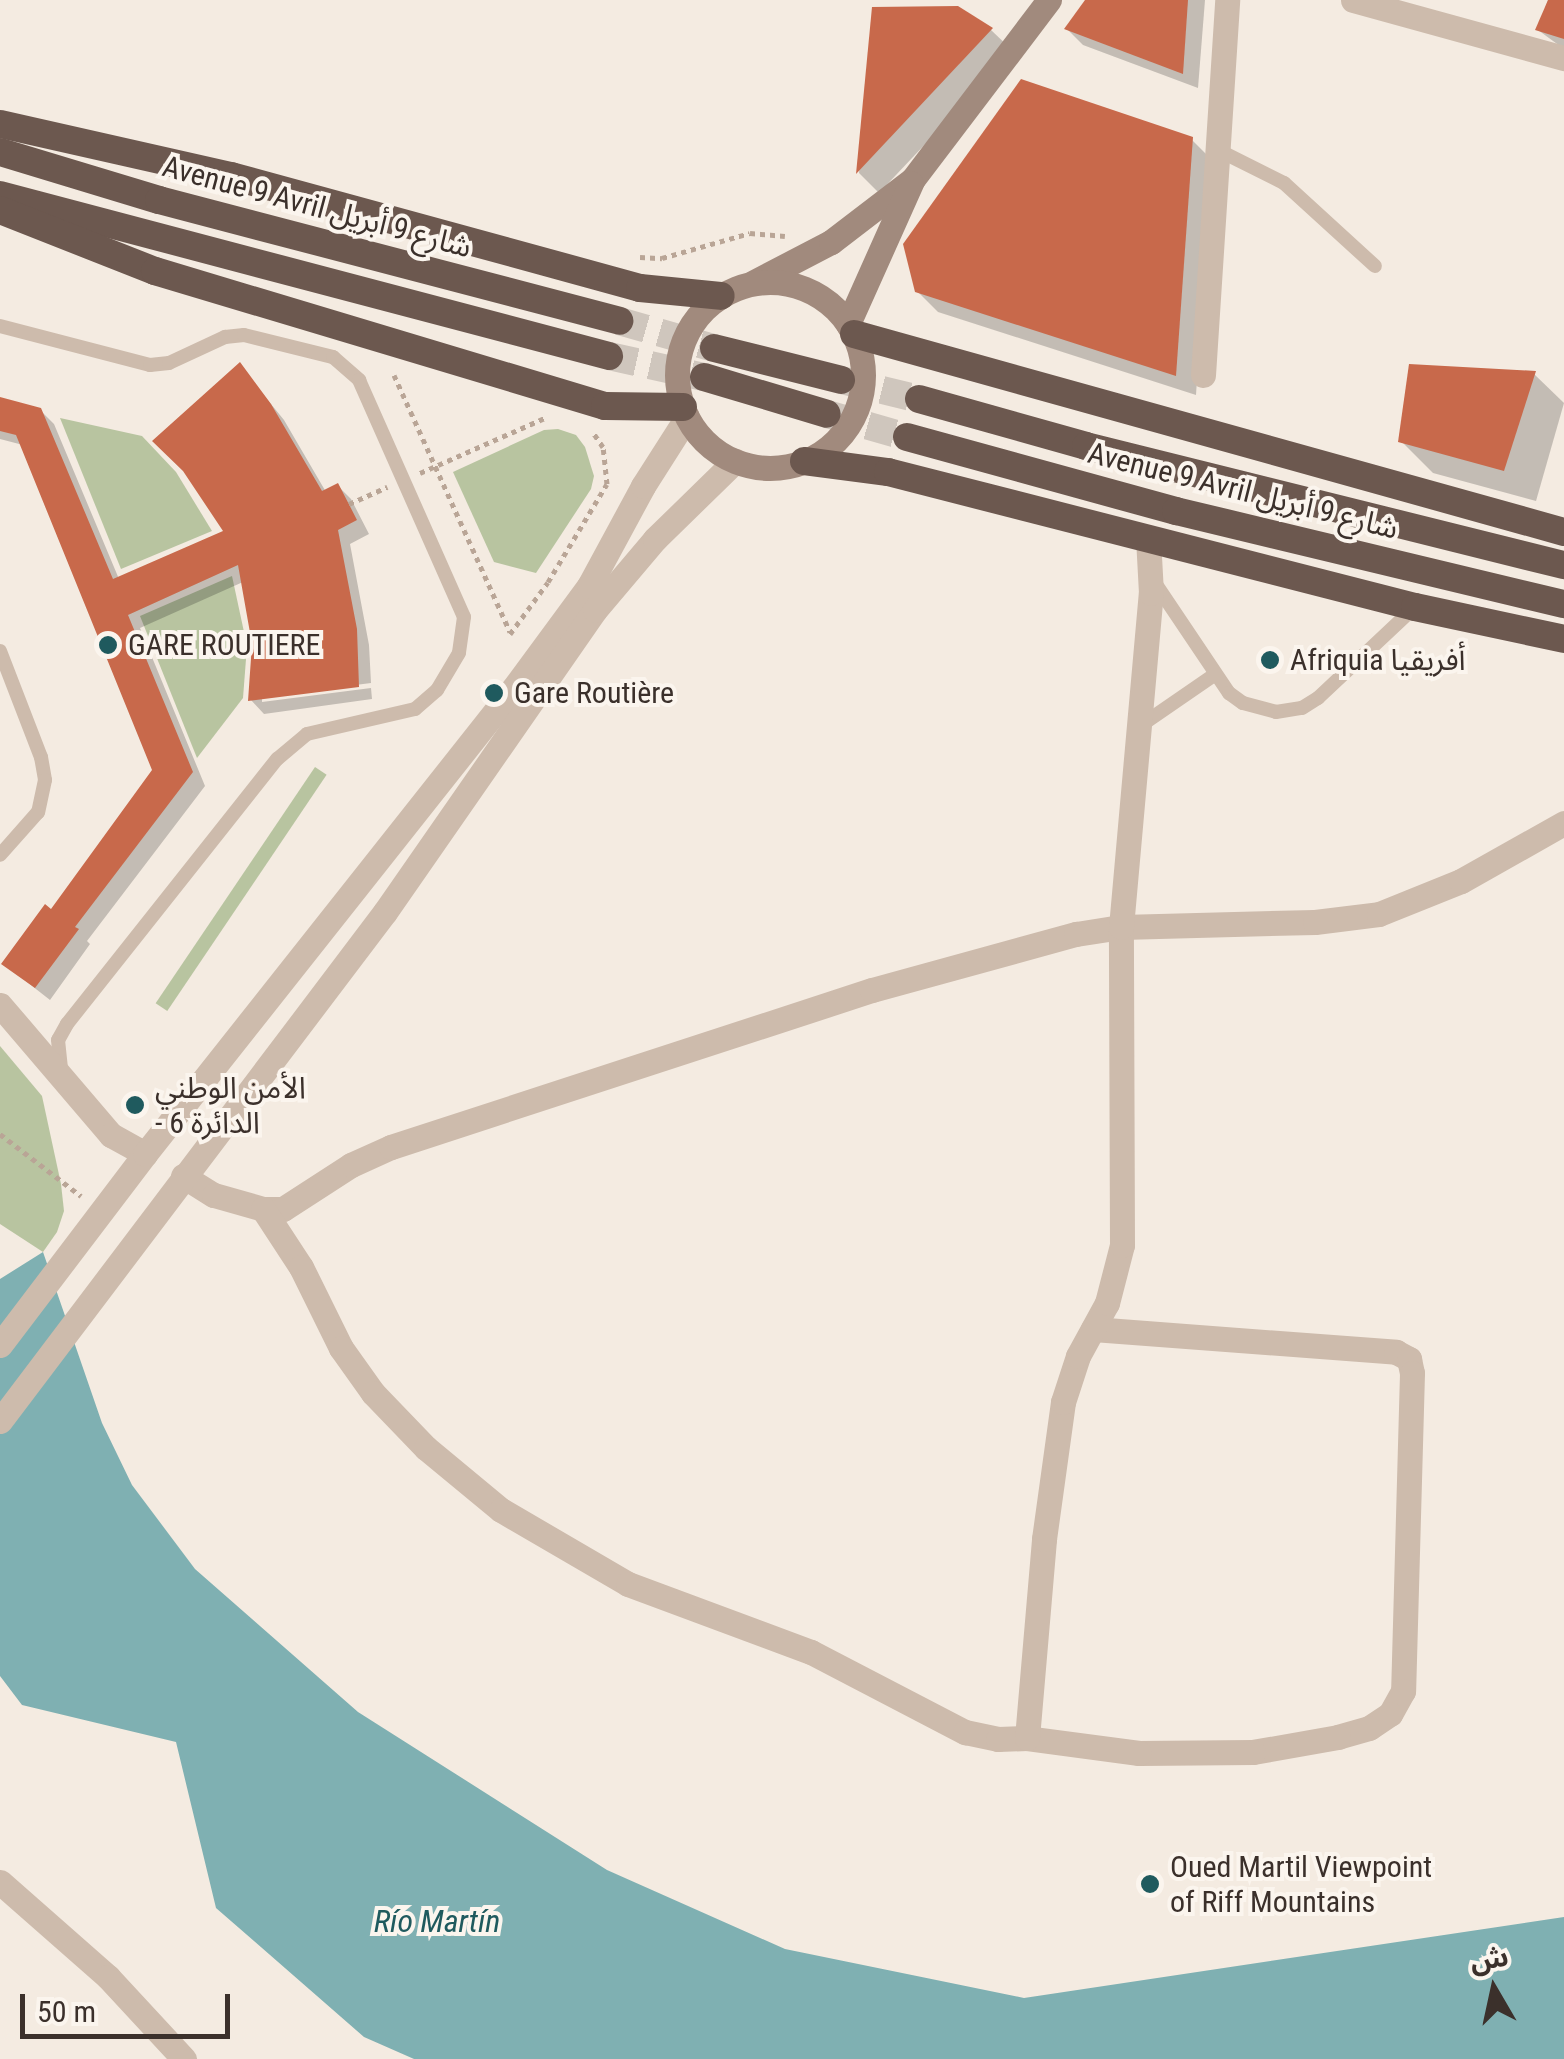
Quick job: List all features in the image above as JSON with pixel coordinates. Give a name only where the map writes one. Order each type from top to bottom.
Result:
[{"type":"highway","points":[[0,124],[231,176],[640,288],[733,291]]},
{"type":"highway","name":"Avenue 9 Avril شارع 9 أبريل","points":[[0,152],[158,200],[619,321]]},
{"type":"highway","points":[[0,195],[608,356]]},
{"type":"highway","points":[[0,210],[155,271],[605,406],[685,412]]},
{"type":"highway","points":[[851,329],[1564,532]]},
{"type":"highway","points":[[714,348],[840,380]]},
{"type":"highway","points":[[704,377],[827,414]]},
{"type":"highway","name":"Avenue 9 Avril شارع 9 أبريل","points":[[919,399],[1086,446],[1564,565]]},
{"type":"highway","name":"Avenue 9 Avril شارع 9 أبريل","points":[[907,437],[1176,511],[1564,604]]},
{"type":"highway","points":[[804,462],[888,472],[1416,606],[1564,639]]},
{"type":"main road","points":[[733,291],[800,287],[828,302],[851,329],[864,376],[855,413],[832,444],[804,462],[781,468],[736,462],[699,436],[685,412],[677,377],[683,342],[703,310],[733,291],[830,242],[913,178],[1049,0]]},
{"type":"main road","points":[[851,329],[913,178]]},
{"type":"street","points":[[1204,375],[1227,0]]},
{"type":"street","points":[[1353,0],[1564,58]]},
{"type":"street","points":[[0,1345],[578,601],[685,412]]},
{"type":"street","points":[[0,1421],[385,912],[595,610],[655,539],[736,462]]},
{"type":"street","points":[[1027,1738],[1044,1539],[1063,1402],[1074,1367],[1118,1273],[1122,1245],[1121,926],[1152,578],[1148,538]]},
{"type":"street","points":[[183,1176],[214,1195],[263,1209],[283,1209],[351,1165],[412,1140],[872,990],[1076,934],[1121,926],[1315,922],[1379,914],[1461,881],[1564,823]]},
{"type":"street","points":[[0,1005],[111,1134],[145,1154]]},
{"type":"street","points":[[263,1209],[301,1267],[341,1348],[372,1393],[426,1448],[501,1510],[628,1584],[811,1652],[965,1732],[998,1739],[1027,1738],[1138,1753],[1252,1752],[1369,1728],[1390,1714],[1402,1691],[1412,1374],[1409,1359],[1396,1352],[1093,1329]]},
{"type":"street","points":[[0,1882],[108,1977],[184,2059]]},
{"type":"lane","points":[[1220,151],[1284,183],[1376,266]]},
{"type":"lane","points":[[0,326],[150,364],[169,363],[224,337],[244,335],[333,357],[360,380],[464,617],[459,653],[437,690],[415,710],[307,734],[277,759],[67,1024],[56,1056],[63,1077]]},
{"type":"lane","points":[[1152,578],[1214,675],[1243,703],[1276,712],[1302,708],[1318,698],[1416,606]]},
{"type":"lane","points":[[0,651],[41,757],[45,780],[38,812],[0,855]]},
{"type":"lane","points":[[1140,727],[1214,675]]},
{"type":"path","points":[[627,253],[662,258],[750,233],[797,232]]},
{"type":"path","points":[[412,379],[394,375],[510,634],[548,582],[607,484],[603,446],[586,426]]},
{"type":"path","points":[[436,466],[554,414],[537,410]]},
{"type":"path","points":[[0,1134],[101,1212]]},
{"type":"green space","points":[[60,418],[142,436],[176,472],[212,531],[121,569]]},
{"type":"green space","points":[[558,429],[576,435],[585,447],[594,476],[591,489],[536,573],[494,562],[453,472],[544,430]]},
{"type":"green space","points":[[232,576],[247,646],[243,698],[197,758],[140,616]]},
{"type":"green space","points":[[315,767],[327,775],[167,1011],[156,1003]]},
{"type":"green space","points":[[0,1046],[42,1096],[61,1184],[64,1211],[57,1232],[43,1252],[0,1224]]},
{"type":"water","name":"Río Martín","points":[[43,1252],[102,1423],[132,1485],[195,1569],[358,1712],[607,1870],[785,1949],[1024,1998],[1564,1917],[1564,2059],[414,2059],[364,2037],[216,1908],[176,1742],[22,1705],[0,1676],[0,1279]]},
{"type":"building","points":[[1085,0],[1188,0],[1183,74],[1064,29]]},
{"type":"building","points":[[1548,0],[1564,0],[1564,39],[1535,30]]},
{"type":"building","points":[[958,6],[993,28],[856,174],[872,7]]},
{"type":"building","points":[[1021,79],[1193,137],[1176,376],[915,292],[903,244]]},
{"type":"building","points":[[240,362],[271,404],[322,491],[338,483],[357,520],[338,530],[357,629],[359,687],[248,701],[252,644],[238,565],[128,615],[193,772],[75,927],[79,929],[35,988],[1,964],[45,904],[51,909],[152,770],[16,435],[0,431],[0,397],[41,408],[113,579],[223,531],[183,471],[152,441]]},
{"type":"building","points":[[1409,364],[1536,371],[1504,471],[1398,442]]},
{"type":"tunnel","points":[[619,321],[714,348]]},
{"type":"tunnel","points":[[609,356],[704,377]]},
{"type":"tunnel","points":[[841,380],[919,399]]},
{"type":"tunnel","points":[[827,414],[907,437]]},
{"type":"place","name":"GARE ROUTIERE","points":[[108,645]]},
{"type":"place","name":"Afriquia أفريقيا","points":[[1270,660]]},
{"type":"place","name":"Gare Routière","points":[[494,693]]},
{"type":"place","name":"الأمن الوطني - الدائرة 6","points":[[135,1105]]},
{"type":"place","name":"Oued Martil Viewpoint of Riff Mountains","points":[[1150,1884]]}]
